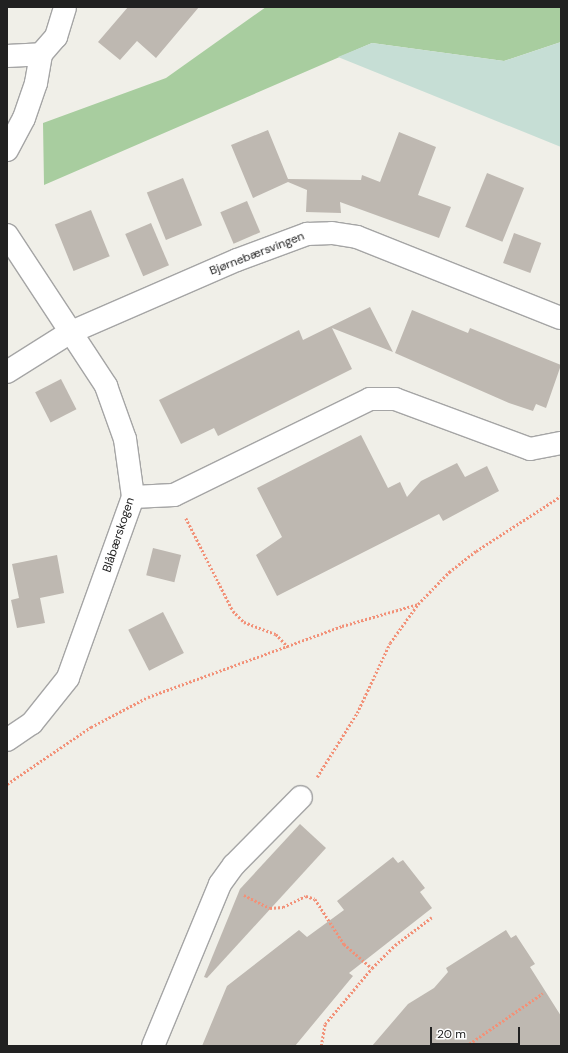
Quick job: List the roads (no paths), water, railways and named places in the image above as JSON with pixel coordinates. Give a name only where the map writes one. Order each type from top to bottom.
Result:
[{"type":"street","points":[[7,150],[24,118],[36,83],[41,54],[56,37],[64,7]]},
{"type":"street","points":[[7,56],[41,54]]},
{"type":"street","name":"Bjørnebærsvingen","points":[[7,372],[69,333],[237,260],[307,234],[332,233],[357,237],[400,252],[561,318]]},
{"type":"street","name":"Blåbærskogen","points":[[7,235],[69,333],[106,386],[125,439],[133,497],[68,678],[32,723],[7,740]]},
{"type":"street","points":[[133,497],[174,496],[370,399],[395,399],[530,449],[561,443]]},
{"type":"street","points":[[153,1046],[220,884],[234,865],[301,797]]}]
